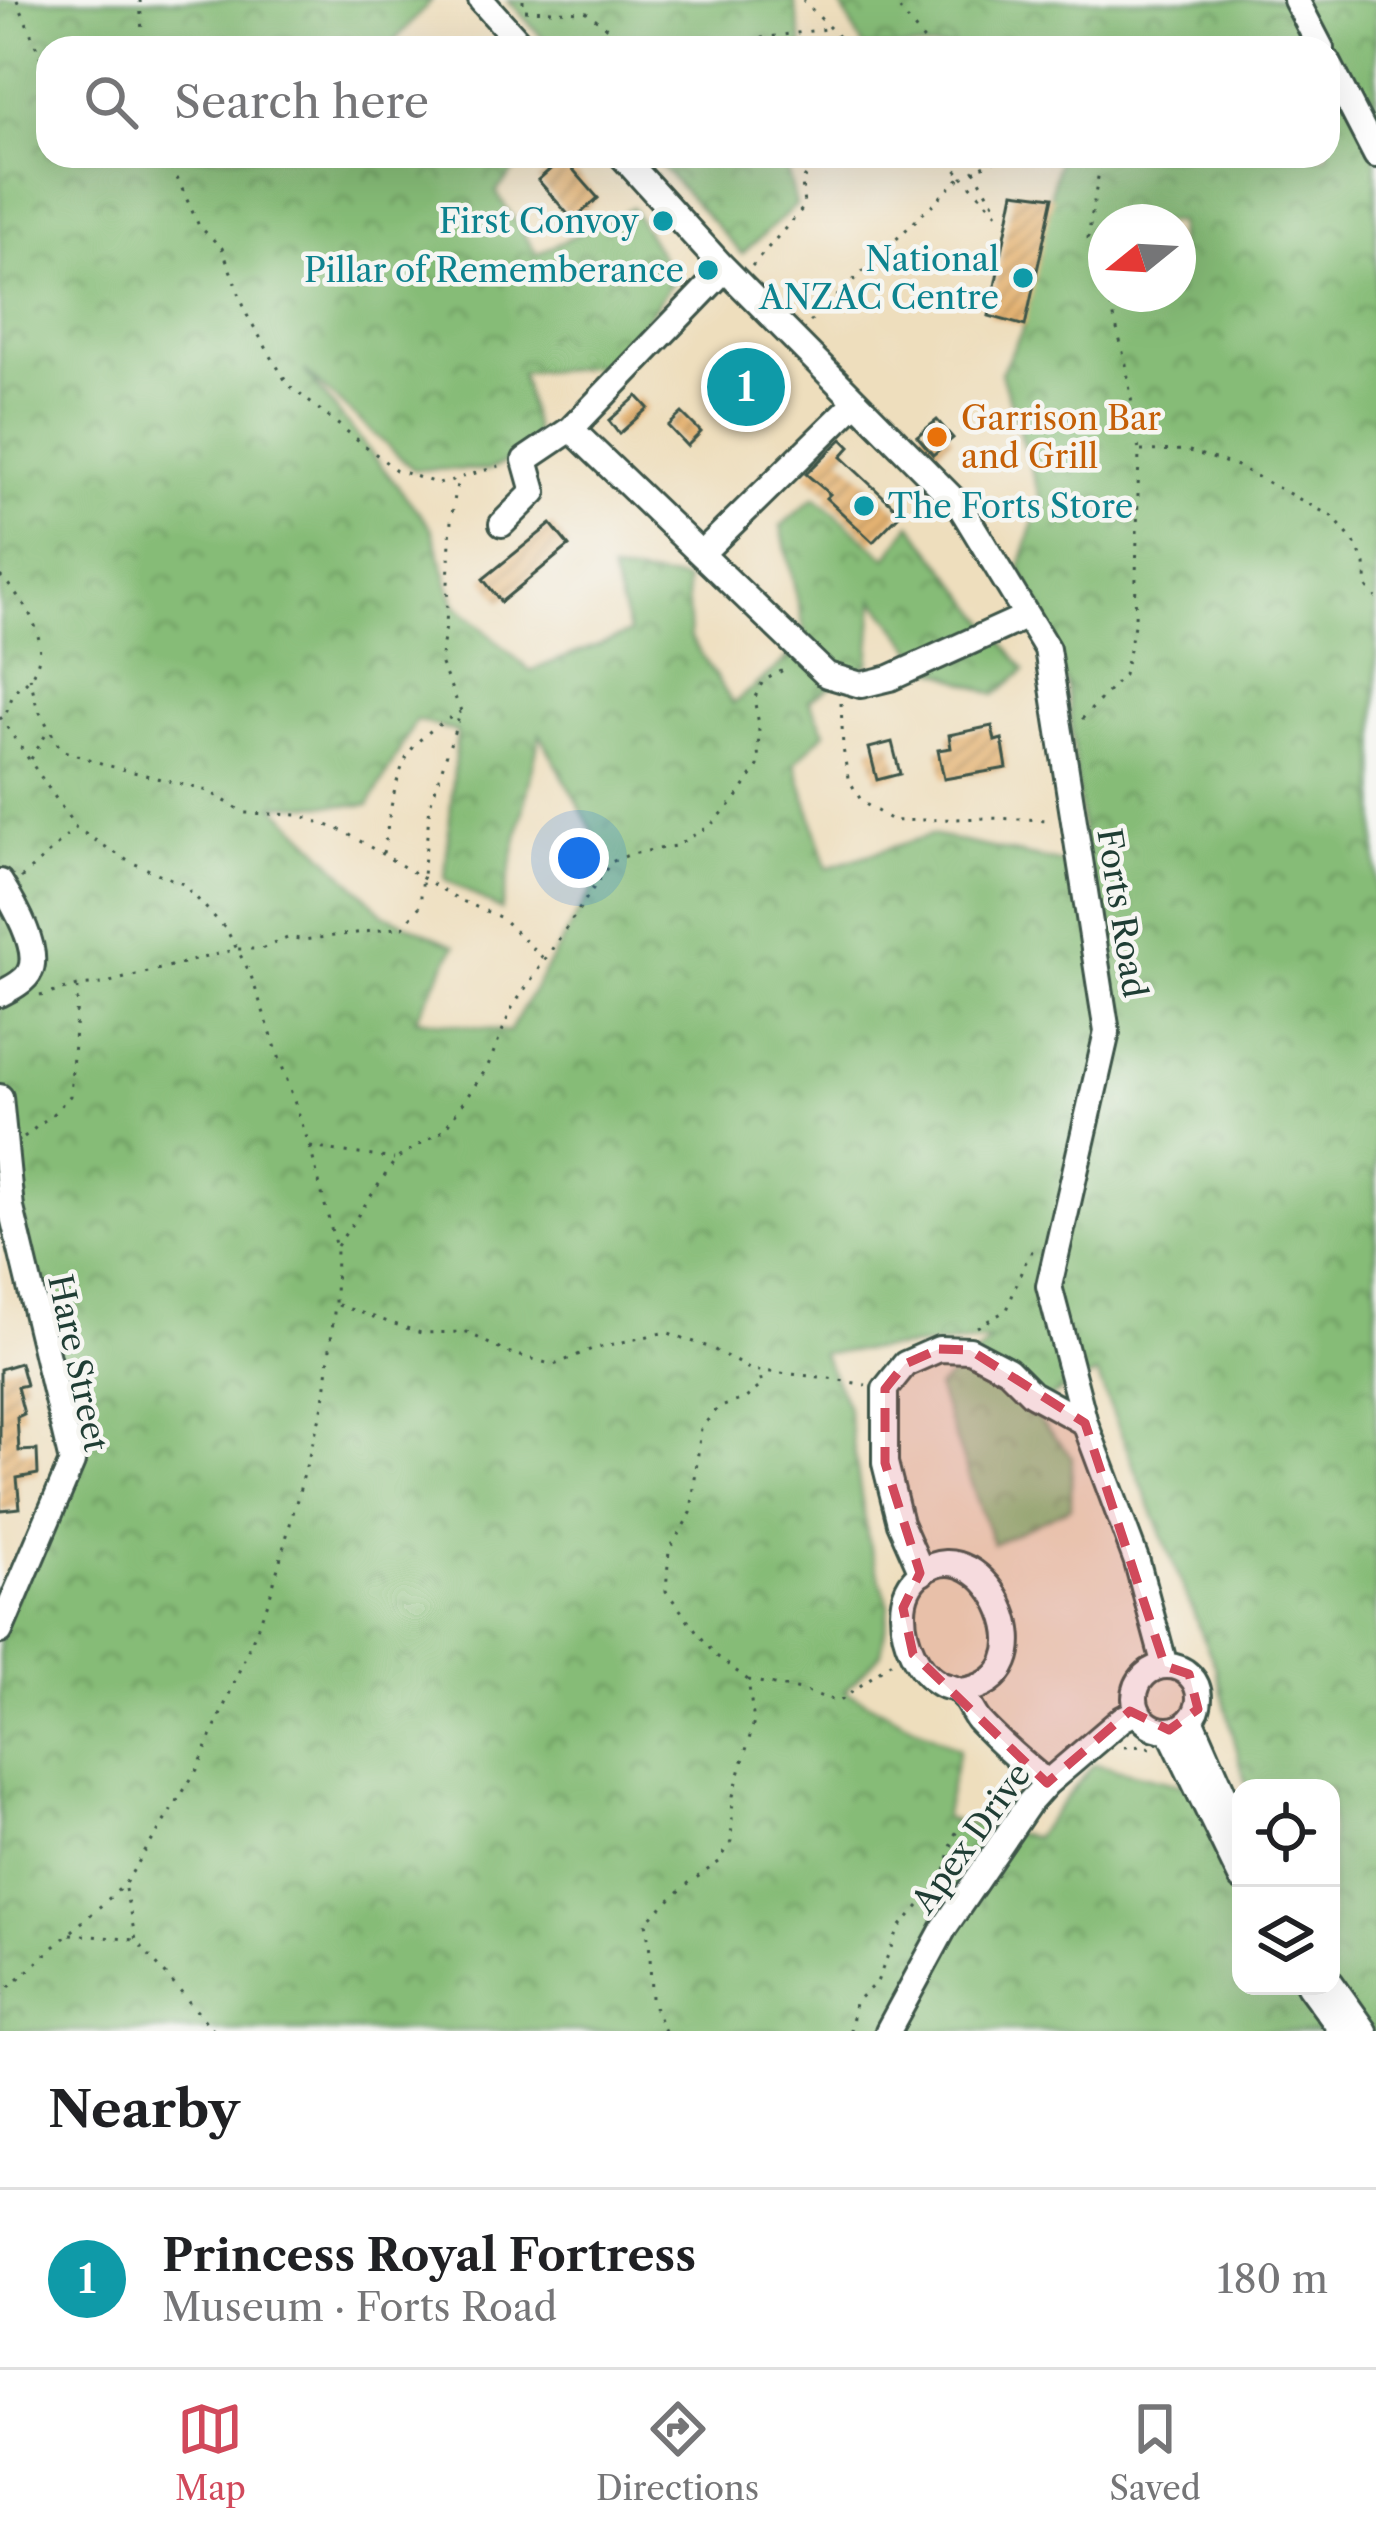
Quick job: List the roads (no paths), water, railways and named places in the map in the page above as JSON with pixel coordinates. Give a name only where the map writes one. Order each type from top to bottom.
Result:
[{"type":"street","points":[[481,0],[513,36]]},
{"type":"street","points":[[1296,0],[1315,36]]},
{"type":"street","points":[[1340,85],[1376,155]]},
{"type":"street","name":"Forts Road","points":[[633,168],[731,275],[960,506],[1047,649],[1107,1032],[1049,1286],[1085,1423],[1137,1562],[1165,1666]]},
{"type":"street","points":[[502,524],[534,492],[525,460],[572,429],[731,275]]},
{"type":"street","points":[[701,554],[856,402]]},
{"type":"street","points":[[572,429],[817,666],[861,685],[890,678],[1027,616]]},
{"type":"street","points":[[3,886],[33,952],[30,972],[6,991]]},
{"type":"street","name":"Hare Street","points":[[0,1097],[10,1208],[72,1462],[0,1631]]},
{"type":"street","points":[[922,1573],[900,1523],[885,1463],[885,1389],[905,1364],[938,1348],[970,1350],[1008,1370],[1032,1394],[1085,1423]]},
{"type":"street","points":[[949,1563],[970,1569],[987,1584],[1004,1614],[1009,1644],[1003,1667],[986,1684],[959,1690],[935,1682],[910,1648],[903,1608],[910,1585],[922,1573],[949,1563]]},
{"type":"street","points":[[1178,1667],[1196,1684],[1198,1708],[1180,1725],[1156,1728],[1138,1711],[1140,1681],[1150,1670],[1178,1667]]},
{"type":"street","points":[[959,1690],[1000,1743],[1047,1783]]},
{"type":"street","name":"Apex Drive","points":[[888,2031],[944,1928],[1022,1814],[1047,1783],[1122,1719],[1138,1711]]},
{"type":"street","points":[[1180,1725],[1232,1816]]},
{"type":"street","points":[[1180,1725],[1232,1855]]},
{"type":"street","points":[[1316,1995],[1342,2031]]},
{"type":"street","points":[[1340,1995],[1365,2031]]},
{"type":"place","name":"First Convoy","points":[[663,221]]},
{"type":"place","name":"Pillar of Rememberance","points":[[708,270]]},
{"type":"place","name":"National ANZAC Centre","points":[[1023,278]]},
{"type":"place","name":"Princess Royal Fortress","points":[[746,387]]},
{"type":"place","name":"Garrison Bar and Grill","points":[[937,437]]},
{"type":"place","name":"The Forts Store","points":[[864,506]]}]
